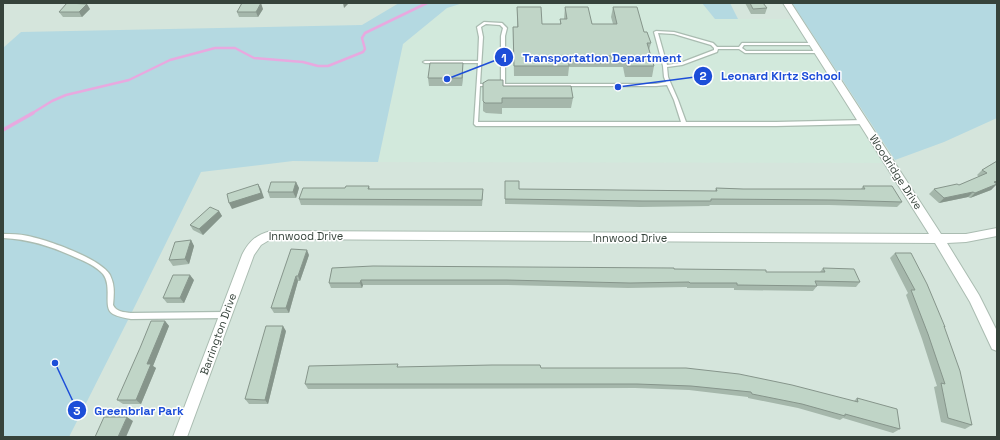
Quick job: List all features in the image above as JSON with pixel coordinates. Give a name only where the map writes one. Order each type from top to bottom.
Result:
[{"type":"street","name":"Woodridge Drive","points":[[787,3],[975,299],[997,345]]},
{"type":"street","name":"Innwood Drive","points":[[263,237],[271,235],[938,239],[966,238],[997,232]]},
{"type":"street","name":"Barrington Drive","points":[[180,437],[248,254],[254,243],[263,237]]},
{"type":"lane","points":[[503,85],[503,36],[505,28],[501,24],[485,23],[479,27],[481,38],[476,124],[776,124],[864,122]]},
{"type":"lane","points":[[684,124],[666,78],[665,66],[656,32],[674,33],[712,44],[716,48],[740,48],[745,52],[816,48]]},
{"type":"lane","points":[[740,48],[743,44],[816,48]]},
{"type":"lane","points":[[665,66],[681,64],[716,51],[716,48]]},
{"type":"lane","points":[[425,62],[480,62]]},
{"type":"lane","points":[[478,85],[656,85],[668,83]]},
{"type":"lane","points":[[3,236],[35,239],[93,263],[101,268],[107,275],[110,283],[110,303],[112,310],[118,314],[131,316],[226,315]]},
{"type":"shaded area","points":[[3,3],[997,3],[997,437],[3,437]]},
{"type":"shaded area","points":[[399,3],[463,3],[447,8],[403,44],[378,162],[293,161],[201,172],[132,312],[222,311],[220,319],[129,318],[69,437],[3,437],[3,48],[21,32],[362,25]]},
{"type":"shaded area","points":[[463,3],[702,3],[715,19],[794,19],[890,163],[378,162],[403,44],[447,8]]},
{"type":"shaded area","points":[[702,3],[730,3],[738,19],[715,19]]},
{"type":"shaded area","points":[[792,3],[997,3],[997,118],[944,142],[895,160]]},
{"type":"building","points":[[67,3],[87,4],[79,12],[59,12]]},
{"type":"building","points":[[242,3],[261,3],[256,12],[237,12]]},
{"type":"building","points":[[750,3],[763,3],[767,8],[753,9]]},
{"type":"building","points":[[517,7],[541,7],[542,24],[561,24],[560,19],[567,19],[565,7],[588,7],[592,24],[617,24],[613,7],[637,7],[644,32],[647,32],[651,43],[647,43],[654,66],[627,66],[625,56],[568,56],[569,66],[514,66],[513,27],[518,27]]},
{"type":"building","points":[[430,63],[463,63],[462,78],[428,78]]},
{"type":"building","points":[[488,80],[503,80],[503,86],[571,86],[573,98],[502,98],[502,103],[485,103],[483,101],[483,83]]},
{"type":"building","points":[[997,161],[997,181],[994,182],[997,184],[975,193],[973,192],[944,198],[934,189],[957,184],[959,185],[987,173],[982,170]]},
{"type":"building","points":[[505,181],[519,181],[519,189],[717,191],[716,188],[865,189],[863,186],[892,186],[902,202],[711,199],[711,201],[505,199]]},
{"type":"building","points":[[271,182],[296,182],[293,192],[268,192]]},
{"type":"building","points":[[258,184],[261,193],[229,203],[227,194]]},
{"type":"building","points":[[346,186],[369,186],[368,189],[483,189],[482,200],[299,199],[303,188],[345,188]]},
{"type":"building","points":[[210,207],[219,211],[199,229],[190,225]]},
{"type":"building","points":[[191,240],[185,259],[169,260],[175,242]]},
{"type":"building","points":[[291,249],[307,250],[298,276],[296,276],[286,308],[271,308],[277,290]]},
{"type":"building","points":[[895,253],[911,253],[927,284],[945,327],[944,326],[960,371],[972,425],[948,418],[941,383],[945,384],[911,290],[915,290]]},
{"type":"building","points":[[373,266],[674,268],[766,270],[766,272],[825,272],[823,268],[854,269],[860,282],[815,281],[817,286],[737,285],[737,283],[689,282],[630,283],[506,280],[361,280],[360,283],[329,283],[332,268]]},
{"type":"building","points":[[173,275],[190,275],[180,298],[163,298]]},
{"type":"building","points":[[151,321],[165,321],[147,364],[151,364],[136,400],[117,400],[140,348]]},
{"type":"building","points":[[266,326],[283,326],[265,400],[245,399]]},
{"type":"building","points":[[398,364],[397,367],[540,365],[541,368],[686,368],[739,374],[792,385],[858,402],[857,398],[897,409],[900,429],[845,414],[845,416],[802,404],[752,394],[751,392],[691,386],[637,384],[305,384],[309,366]]},
{"type":"building","points":[[104,417],[127,417],[118,437],[95,437]]},
{"type":"waterway","points":[[31,114],[52,101],[66,95],[129,80],[170,60],[215,48],[235,48],[254,58],[303,62],[318,66],[328,66],[363,52],[365,49],[362,38],[365,33],[427,3]]},
{"type":"waterway","points":[[3,130],[33,113]]},
{"type":"place","name":"Transportation Department","points":[[447,79]]},
{"type":"place","name":"Leonard Kirtz School","points":[[618,87]]},
{"type":"place","name":"Greenbriar Park","points":[[55,363]]}]
